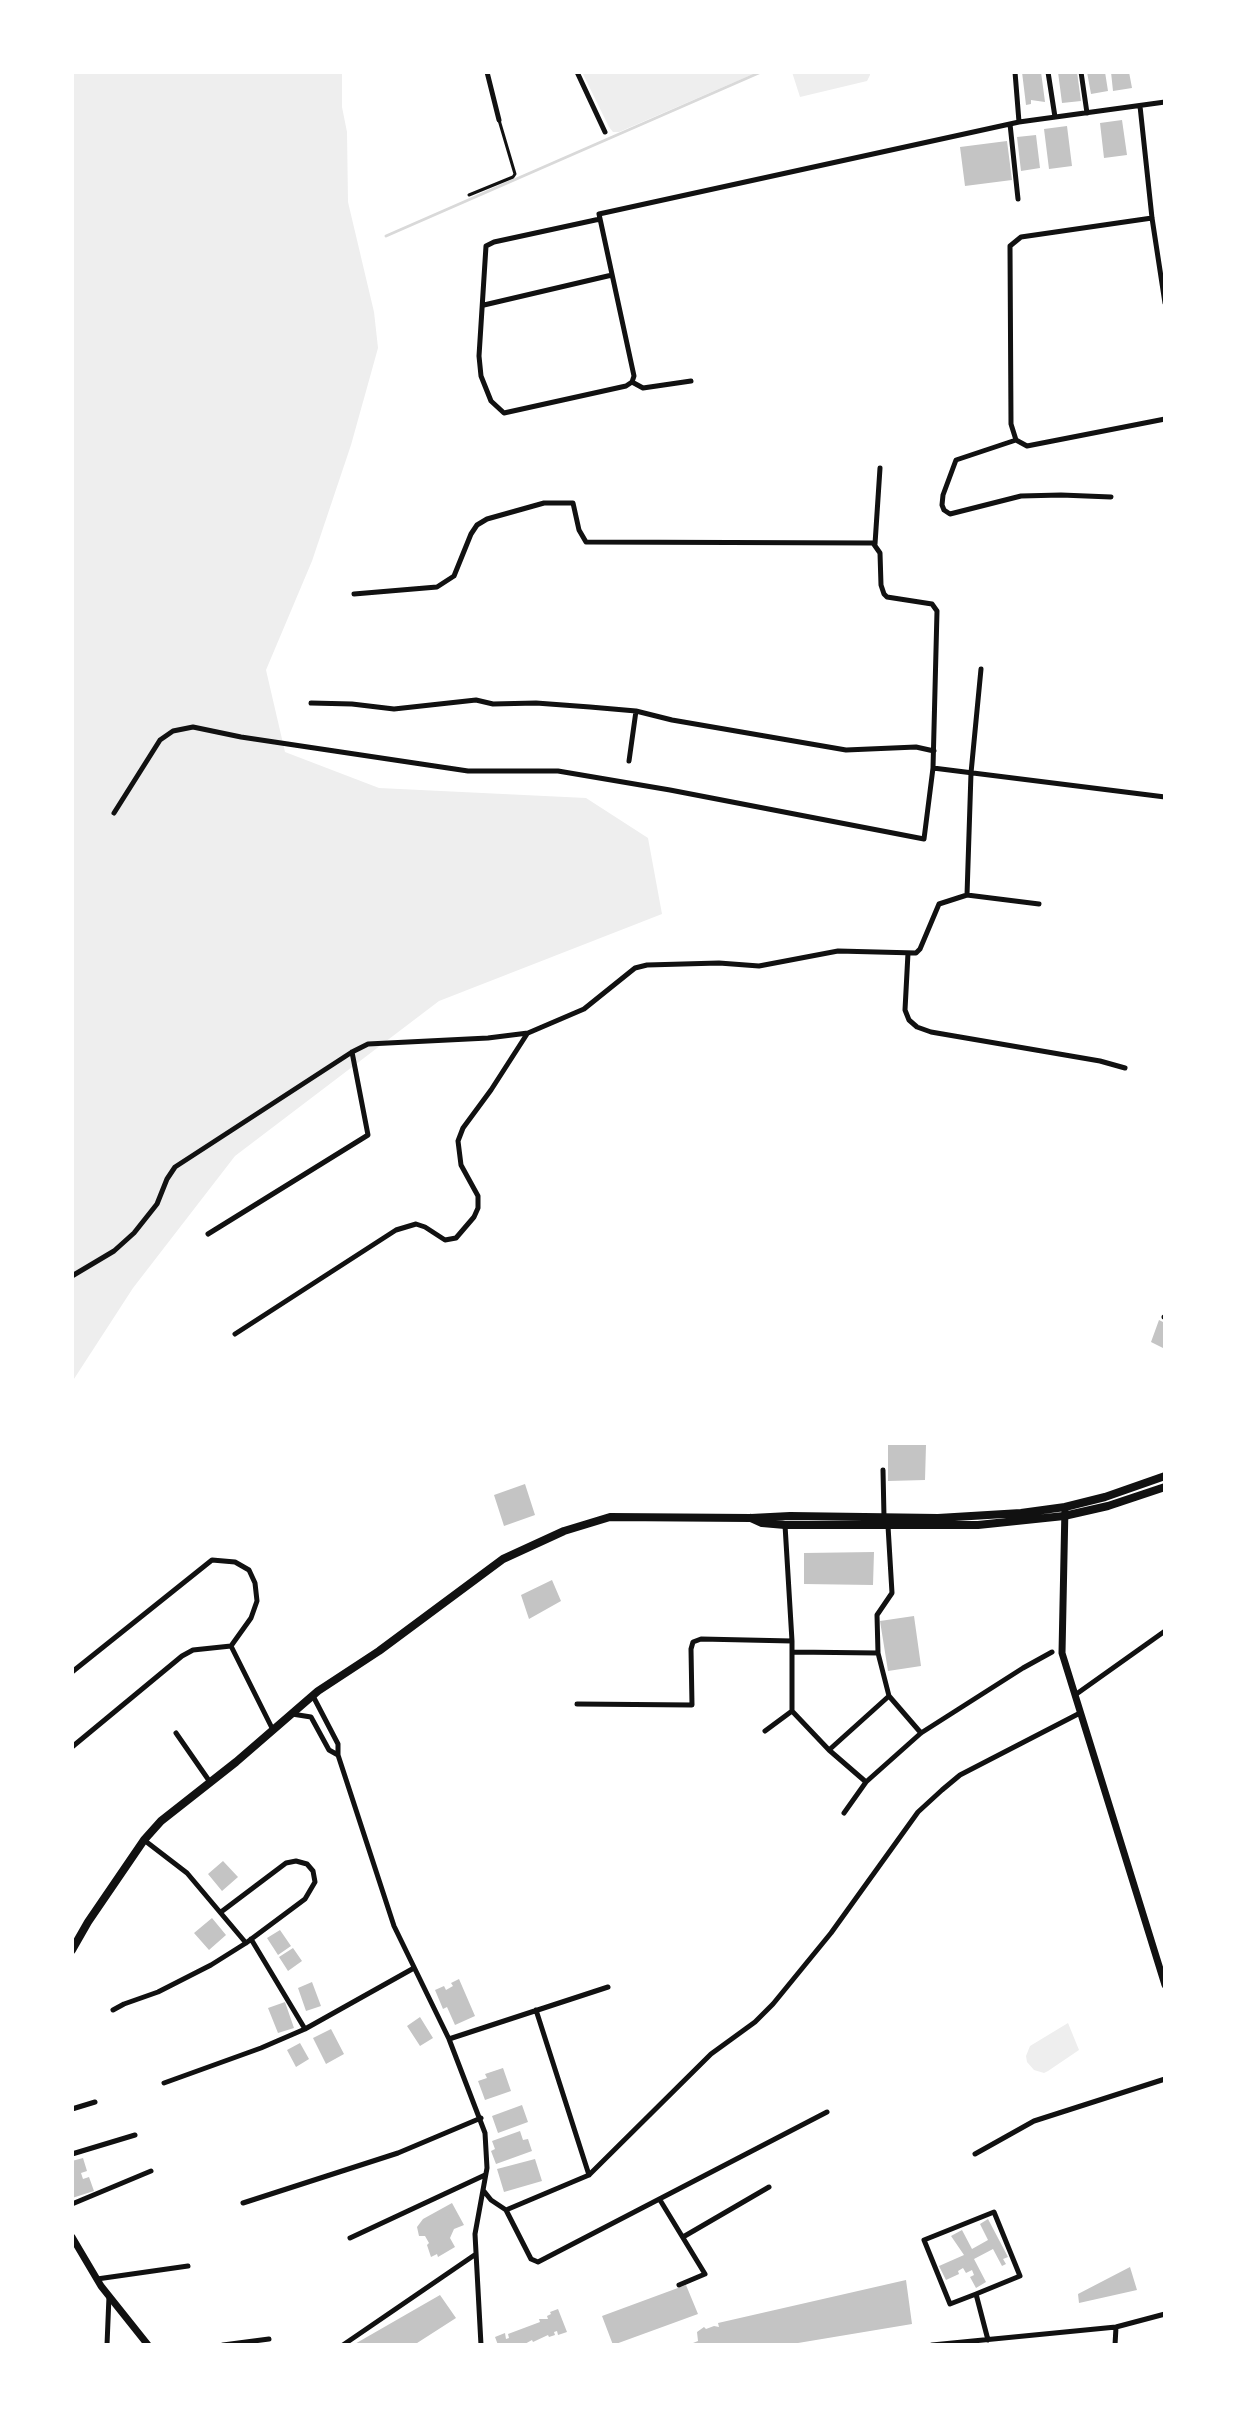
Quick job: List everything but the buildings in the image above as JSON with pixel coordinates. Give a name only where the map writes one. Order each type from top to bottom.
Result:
[{"type":"main road","points":[[1064,1511],[1165,1476]]},
{"type":"main road","points":[[72,1950],[144,1840],[161,1821],[313,1696],[503,1559],[564,1531],[610,1517],[757,1516],[978,1525],[1108,1506],[1165,1487]]},
{"type":"main road","points":[[751,1518],[762,1523],[785,1525],[886,1521]]},
{"type":"street","points":[[487,72],[499,120]]},
{"type":"street","points":[[577,72],[605,132]]},
{"type":"street","points":[[1015,72],[1019,122]]},
{"type":"street","points":[[1048,72],[1055,117]]},
{"type":"street","points":[[1081,72],[1087,113]]},
{"type":"street","points":[[600,217],[634,376],[632,382],[626,386],[504,413],[491,401],[481,376],[479,356],[486,246],[494,242],[600,217],[1019,122],[1165,102]]},
{"type":"street","points":[[1140,106],[1165,303]]},
{"type":"street","points":[[1010,124],[1018,199]]},
{"type":"street","points":[[1152,218],[1021,237],[1010,246],[1011,424],[1016,440],[1027,446],[1165,419]]},
{"type":"street","points":[[484,305],[612,275]]},
{"type":"street","points":[[632,382],[643,388],[691,381]]},
{"type":"street","points":[[1016,440],[956,460],[943,495],[944,510],[950,514],[1021,496],[1111,497]]},
{"type":"street","points":[[114,813],[160,740],[173,731],[193,727],[468,771],[558,771],[695,794],[924,839],[934,751],[937,611],[932,604],[884,594],[880,553],[875,544],[880,468]]},
{"type":"street","points":[[354,594],[437,587],[454,576],[477,525],[487,519],[544,503],[573,503],[579,530],[586,542],[875,544]]},
{"type":"street","points":[[967,895],[971,773],[981,669]]},
{"type":"street","points":[[311,703],[394,709],[476,700],[493,704],[536,703],[636,711],[846,750],[916,747],[934,751]]},
{"type":"street","points":[[629,761],[636,711]]},
{"type":"street","points":[[933,768],[1165,797]]},
{"type":"street","points":[[72,1276],[114,1251],[134,1233],[157,1204],[175,1167],[368,1044],[528,1033],[584,1009],[625,974],[647,965],[719,963],[759,966],[838,951],[914,953],[920,949],[939,904],[967,895],[1039,904]]},
{"type":"street","points":[[908,953],[905,1010],[909,1020],[917,1027],[1125,1068]]},
{"type":"street","points":[[235,1334],[396,1230],[416,1224],[445,1240],[456,1238],[478,1208],[476,1189],[458,1157],[458,1141],[463,1128],[528,1033]]},
{"type":"street","points":[[208,1234],[368,1135],[352,1052]]},
{"type":"street","points":[[883,1470],[892,1593],[877,1615],[878,1653],[889,1696],[921,1733]]},
{"type":"street","points":[[1064,1511],[1062,1653],[1165,1985]]},
{"type":"street","points":[[785,1525],[792,1641],[792,1711],[829,1750],[866,1782]]},
{"type":"street","points":[[72,1672],[212,1560],[235,1562],[249,1570],[255,1583],[257,1601],[251,1618],[231,1646],[193,1650],[182,1656],[72,1747]]},
{"type":"street","points":[[1075,1695],[1165,1631]]},
{"type":"street","points":[[577,1704],[692,1705],[693,1642],[701,1639],[792,1641]]},
{"type":"street","points":[[231,1646],[273,1730]]},
{"type":"street","points":[[792,1652],[878,1653]]},
{"type":"street","points":[[844,1813],[866,1782],[921,1733],[1052,1652]]},
{"type":"street","points":[[313,1696],[338,1744],[338,1755],[394,1926],[449,2039],[485,2133],[486,2174],[475,2234],[481,2345]]},
{"type":"street","points":[[829,1750],[889,1696]]},
{"type":"street","points":[[765,1731],[792,1711]]},
{"type":"street","points":[[506,2210],[589,2175],[711,2054],[755,2022],[831,1933],[918,1812],[960,1775],[1080,1713]]},
{"type":"street","points":[[291,1714],[311,1717],[329,1750],[338,1755]]},
{"type":"street","points":[[176,1733],[210,1782]]},
{"type":"street","points":[[144,1840],[187,1873],[248,1941],[305,2029]]},
{"type":"street","points":[[113,2010],[211,1965],[248,1941],[305,1899],[315,1882],[313,1871],[307,1864],[296,1861],[286,1863],[221,1912]]},
{"type":"street","points":[[164,2083],[305,2029],[414,1968]]},
{"type":"street","points":[[449,2039],[608,1987]]},
{"type":"street","points":[[536,2010],[589,2175]]},
{"type":"street","points":[[975,2154],[1034,2121],[1165,2079]]},
{"type":"street","points":[[72,2109],[95,2102]]},
{"type":"street","points":[[483,2190],[506,2210],[531,2259],[538,2262],[827,2112]]},
{"type":"street","points":[[243,2203],[401,2152],[481,2118]]},
{"type":"street","points":[[72,2154],[135,2135]]},
{"type":"street","points":[[72,2204],[151,2171]]},
{"type":"street","points":[[350,2238],[486,2174]]},
{"type":"street","points":[[683,2237],[769,2187]]},
{"type":"street","points":[[660,2200],[705,2274],[679,2285]]},
{"type":"street","points":[[994,2212],[1020,2276],[976,2294],[950,2304],[924,2240],[994,2212]]},
{"type":"street","points":[[72,2237],[97,2279],[148,2345]]},
{"type":"street","points":[[343,2345],[477,2254]]},
{"type":"street","points":[[97,2279],[188,2266]]},
{"type":"street","points":[[976,2294],[988,2340]]},
{"type":"street","points":[[107,2345],[109,2295]]},
{"type":"street","points":[[932,2345],[1116,2327],[1165,2314]]},
{"type":"street","points":[[1115,2345],[1116,2327]]},
{"type":"street","points":[[223,2345],[269,2339]]},
{"type":"lane","points":[[469,195],[515,174],[499,120]]},
{"type":"shaded area","points":[[72,72],[342,72],[348,202],[374,312],[378,348],[351,445],[312,561],[266,670],[285,752],[379,788],[586,798],[648,838],[662,914],[439,1001],[235,1156],[133,1288],[72,1382]]},
{"type":"shaded area","points":[[582,72],[758,72],[613,132]]},
{"type":"shaded area","points":[[792,72],[870,72],[870,75],[867,81],[800,97]]},
{"type":"shaded area","points":[[1068,2023],[1079,2050],[1044,2073],[1034,2070],[1026,2056],[1030,2046]]},
{"type":"waterway","points":[[386,236],[761,72]]}]
